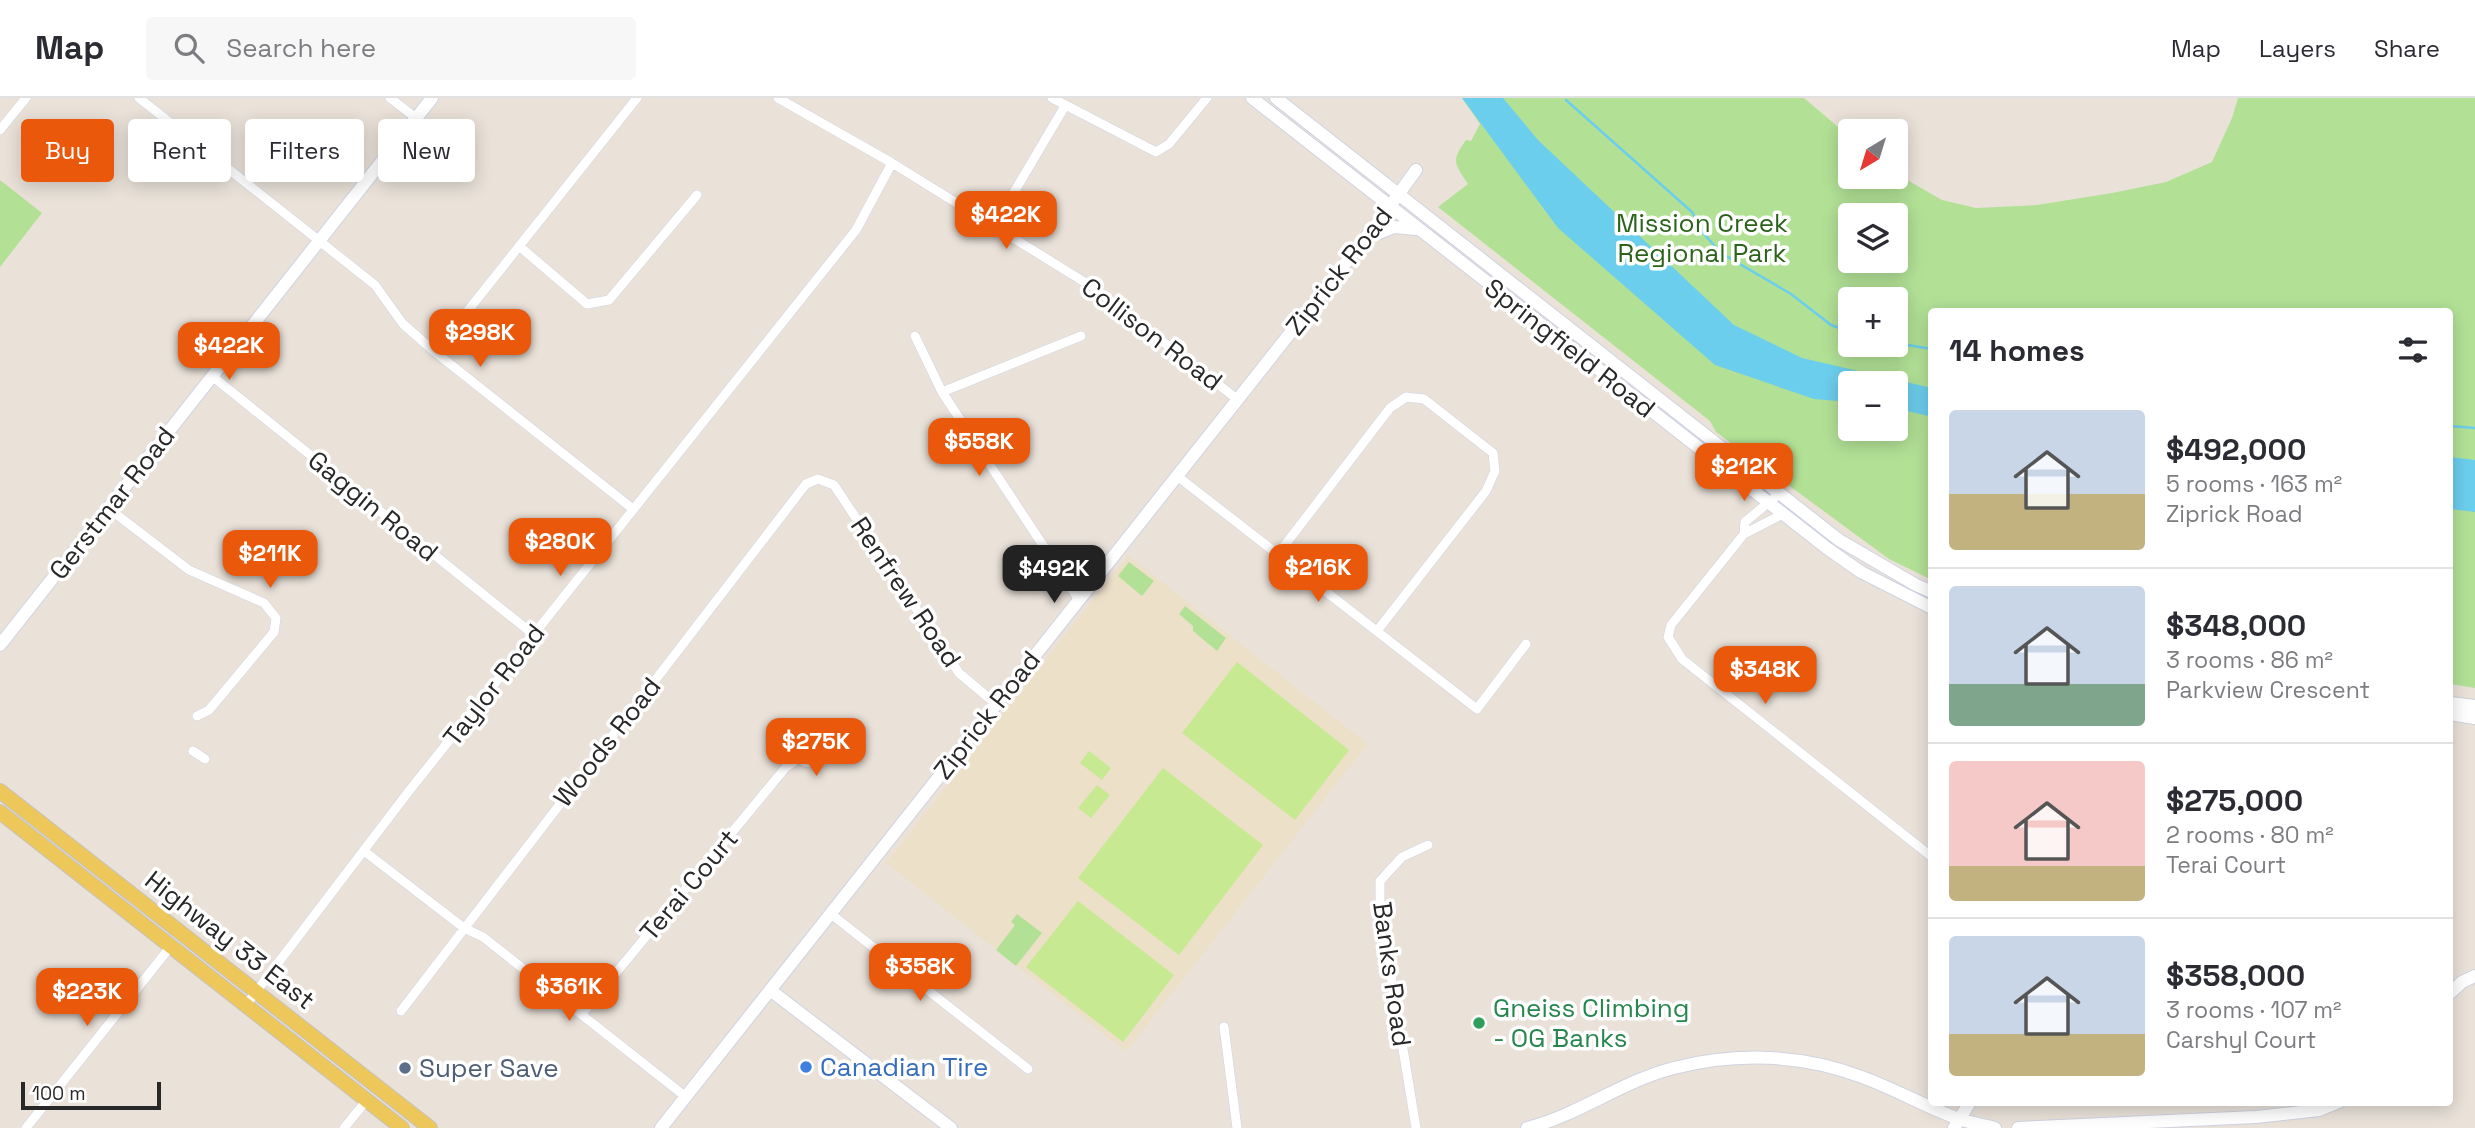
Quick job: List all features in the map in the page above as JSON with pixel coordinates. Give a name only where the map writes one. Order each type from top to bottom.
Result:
[{"type":"main road","name":"Highway 33 East","points":[[0,791],[430,1128]]},
{"type":"main road","points":[[0,812],[402,1128]]},
{"type":"main road","points":[[367,1100],[378,1098],[423,1128]]},
{"type":"street","points":[[0,130],[26,98]]},
{"type":"street","points":[[139,98],[376,285],[403,324],[435,352],[633,509]]},
{"type":"street","points":[[390,98],[416,118]]},
{"type":"street","name":"Gerstmar Road","points":[[0,645],[432,98]]},
{"type":"street","points":[[435,352],[637,98]]},
{"type":"street","name":"Collison Road","points":[[778,98],[892,163],[1094,288],[1237,399]]},
{"type":"street","points":[[1052,98],[1156,152],[1169,144],[1206,98]]},
{"type":"street","name":"Springfield Road","points":[[1252,98],[1767,502],[1861,572],[1928,606]]},
{"type":"street","name":"Springfield Road","points":[[1276,98],[1839,540],[1928,590]]},
{"type":"street","points":[[994,226],[1065,106]]},
{"type":"street","name":"Taylor Road","points":[[246,1005],[633,509],[856,230],[892,163]]},
{"type":"street","name":"Ziprick Road","points":[[661,1128],[1390,207],[1416,170]]},
{"type":"street","points":[[519,246],[587,304],[610,300],[697,195]]},
{"type":"street","points":[[1363,240],[1394,228],[1420,230]]},
{"type":"street","points":[[915,336],[942,392],[1079,600]]},
{"type":"street","points":[[942,392],[1081,336]]},
{"type":"street","name":"Gaggin Road","points":[[212,376],[534,635]]},
{"type":"street","points":[[1278,554],[1390,408],[1406,397],[1424,399],[1493,453],[1494,471],[1486,491],[1377,631]]},
{"type":"street","points":[[1177,476],[1477,709],[1526,644]]},
{"type":"street","name":"Renfrew Road","points":[[818,479],[834,485],[845,500],[959,673],[996,704]]},
{"type":"street","name":"Woods Road","points":[[401,1011],[806,484],[818,479]]},
{"type":"street","points":[[1744,534],[1745,522],[1780,493]]},
{"type":"street","points":[[108,508],[189,570],[264,603],[276,618],[274,632],[209,710],[197,716]]},
{"type":"street","points":[[1783,514],[1744,534],[1671,625],[1668,637],[1682,659],[1928,854]]},
{"type":"street","points":[[2453,703],[2475,706]]},
{"type":"street","points":[[2453,714],[2475,718]]},
{"type":"street","points":[[192,751],[205,759]]},
{"type":"street","name":"Terai Court","points":[[582,1014],[786,768],[799,758]]},
{"type":"street","name":"Banks Road","points":[[1416,1128],[1380,909],[1380,881],[1402,857],[1428,845]]},
{"type":"street","points":[[364,851],[464,928],[483,937],[686,1097]]},
{"type":"street","points":[[831,914],[1028,1069]]},
{"type":"street","points":[[26,1128],[171,946]]},
{"type":"street","points":[[2453,990],[2475,976]]},
{"type":"street","points":[[770,990],[951,1128]]},
{"type":"street","points":[[1224,1027],[1237,1128]]},
{"type":"street","points":[[1527,1128],[1549,1123],[1628,1084],[1672,1068],[1716,1060],[1762,1056],[1810,1062],[1860,1076],[1956,1123],[1995,1128]]},
{"type":"street","points":[[344,1128],[367,1100]]},
{"type":"street","points":[[1956,1123],[1967,1106]]},
{"type":"street","points":[[2018,1128],[2256,1117],[2319,1110],[2329,1106]]},
{"type":"shaded area","points":[[1128,555],[1368,744],[1126,1052],[886,863]]},
{"type":"green space","name":"Mission Creek Regional Park","points":[[1462,98],[1804,98],[1838,127],[1838,189],[1908,189],[1908,180],[1942,200],[1976,208],[2037,205],[2166,182],[2212,162],[2238,98],[2475,98],[2475,688],[2453,684],[2453,308],[1928,308],[1928,578],[1889,559],[1716,432],[1710,421],[1438,207],[1468,184],[1456,162],[1466,140],[1471,141],[1480,124]]},
{"type":"green space","points":[[0,180],[42,213],[0,267]]},
{"type":"green space","points":[[1129,562],[1154,581],[1142,596],[1118,576]]},
{"type":"green space","points":[[1185,606],[1226,638],[1217,651],[1193,631],[1193,626],[1179,614]]},
{"type":"green space","points":[[1237,662],[1349,750],[1295,820],[1182,733]]},
{"type":"green space","points":[[1089,751],[1111,768],[1102,780],[1080,763]]},
{"type":"green space","points":[[1163,768],[1263,845],[1179,955],[1078,878]]},
{"type":"green space","points":[[1097,785],[1110,795],[1091,818],[1078,808]]},
{"type":"green space","points":[[1078,901],[1174,975],[1123,1042],[1026,967]]},
{"type":"green space","points":[[1017,914],[1042,933],[1016,966],[996,950],[1015,925],[1011,922]]},
{"type":"water","points":[[1462,98],[1503,98],[1538,140],[1734,325],[1802,358],[1858,371],[1838,371],[1838,401],[1814,399],[1715,365],[1558,228]]},
{"type":"water","points":[[1908,382],[1928,387],[1928,416],[1908,411]]},
{"type":"water","points":[[2453,457],[2475,460],[2475,512],[2453,509]]},
{"type":"waterway","points":[[1566,100],[1692,212],[1703,233],[1721,253],[1791,294],[1838,328]]},
{"type":"waterway","points":[[1908,345],[1928,348]]},
{"type":"waterway","points":[[2453,426],[2475,428]]},
{"type":"place","name":"Gneiss Climbing - OG Banks","points":[[1479,1023]]},
{"type":"place","name":"Canadian Tire","points":[[806,1067]]},
{"type":"place","name":"Super Save","points":[[405,1068]]}]
